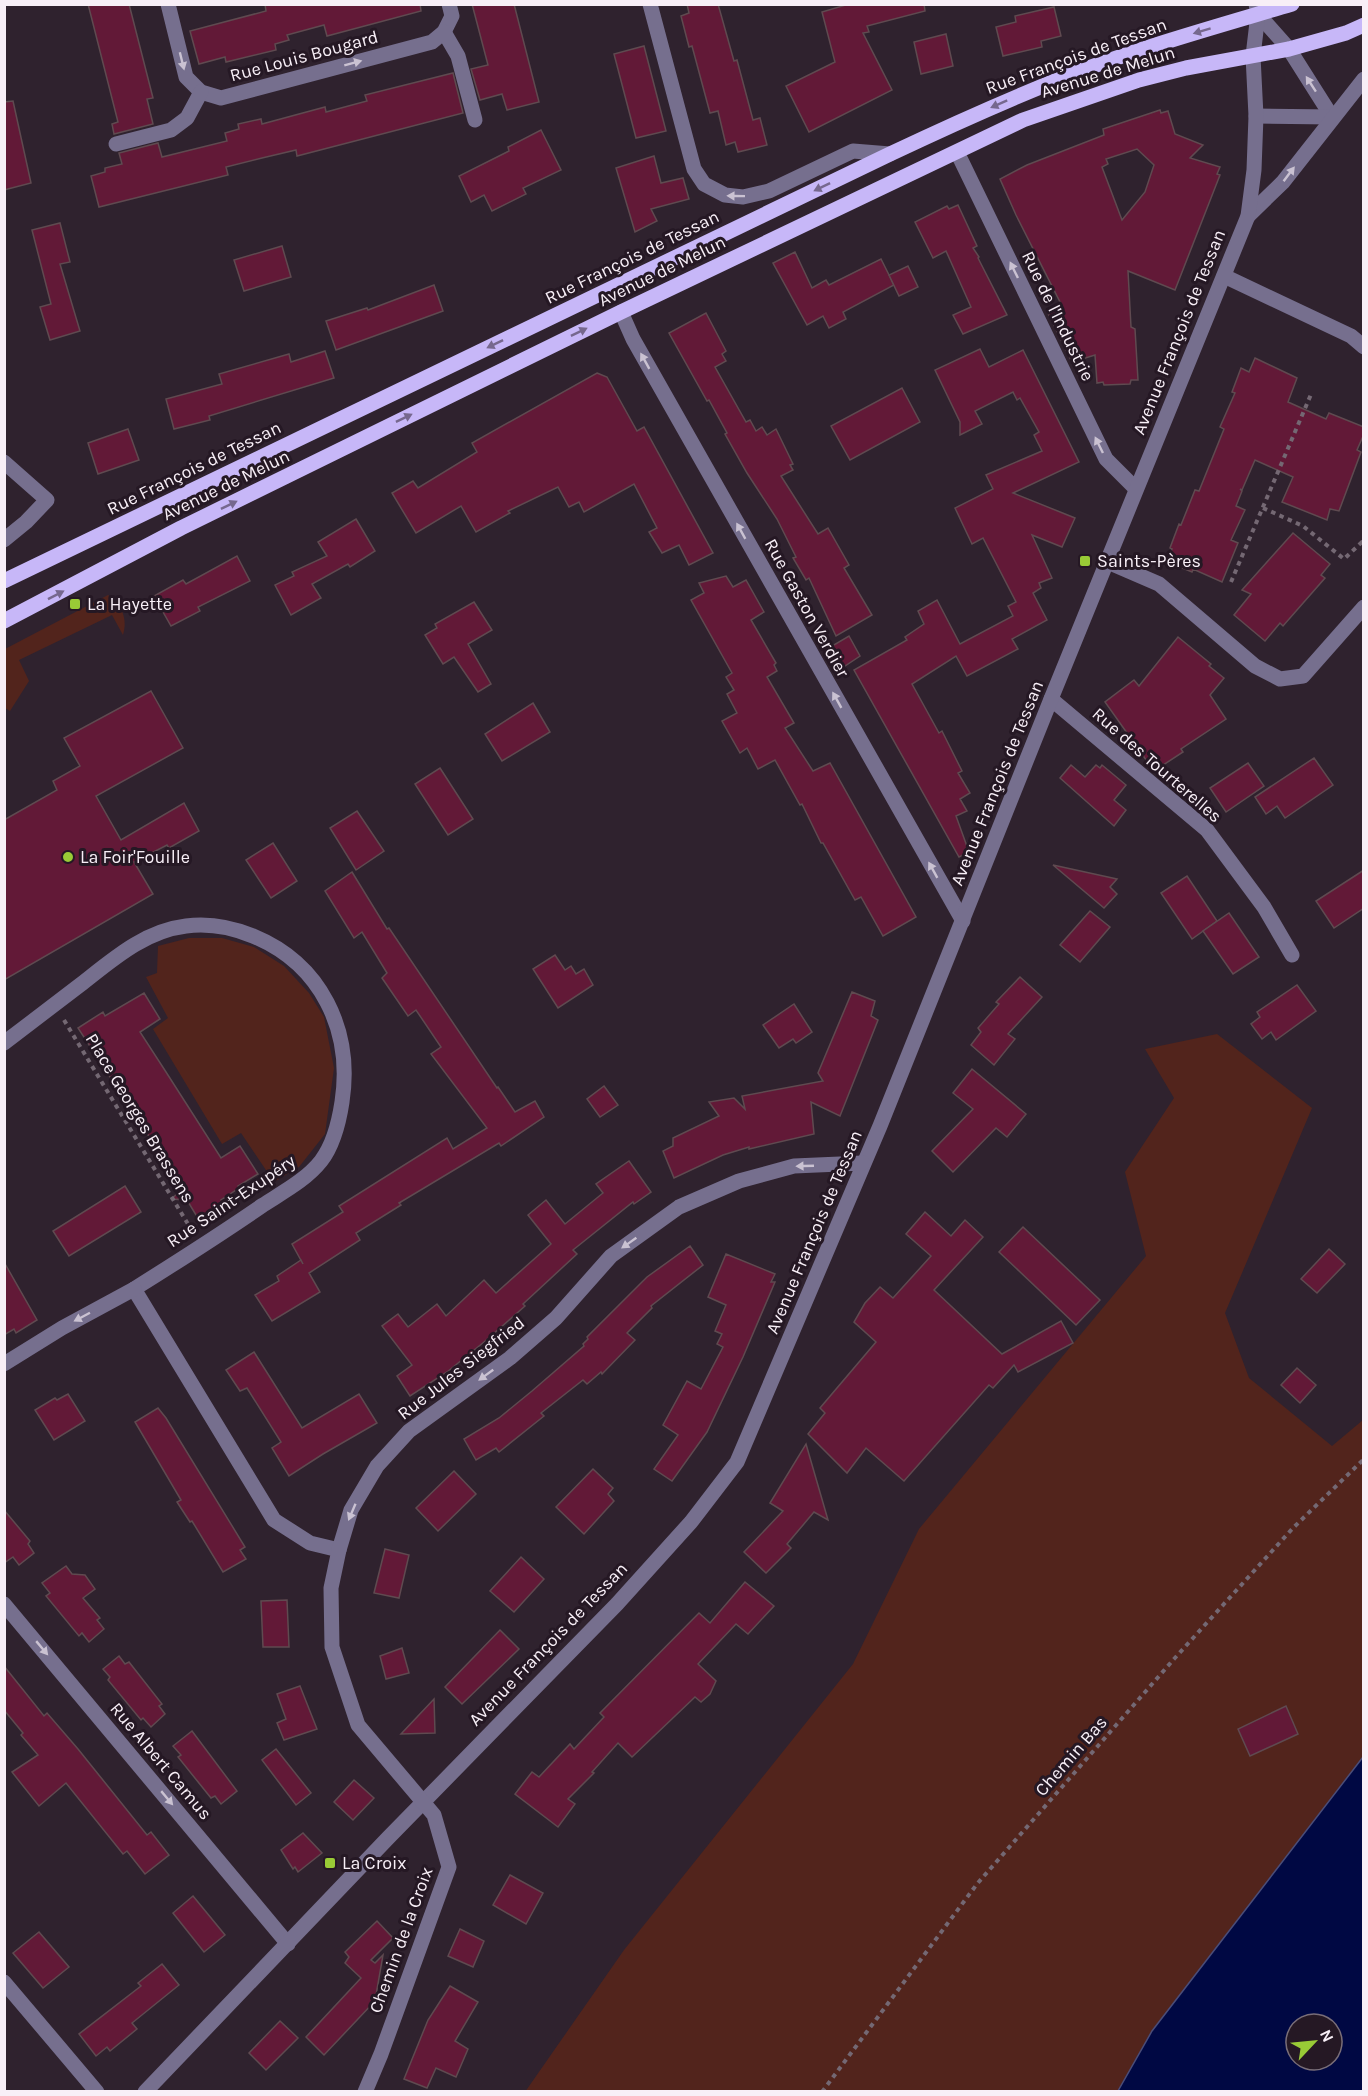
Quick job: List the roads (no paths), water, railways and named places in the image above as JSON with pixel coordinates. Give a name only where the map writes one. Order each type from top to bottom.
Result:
[{"type":"main road","name":"Rue François de Tessan","points":[[4,581],[890,154],[1012,98],[1073,74],[1257,10],[1292,4]]},
{"type":"main road","name":"Avenue de Melun","points":[[4,621],[181,528],[621,312],[1023,120],[1139,80],[1186,68],[1289,50],[1346,33],[1364,25]]},
{"type":"street","points":[[116,144],[171,130],[187,117],[201,92],[186,77],[168,4]]},
{"type":"street","points":[[449,4],[452,16],[444,32],[458,56],[475,120]]},
{"type":"street","points":[[650,4],[694,169],[704,184],[725,195],[743,197],[769,191],[853,151],[890,154]]},
{"type":"street","points":[[1257,10],[1289,50],[1332,117]]},
{"type":"street","points":[[1248,216],[1254,170],[1256,116],[1253,56],[1257,10]]},
{"type":"street","name":"Rue Louis Bougard","points":[[201,92],[221,98],[432,42],[444,32]]},
{"type":"street","points":[[1248,216],[1283,182],[1364,79]]},
{"type":"street","points":[[1256,116],[1332,117]]},
{"type":"street","name":"Rue de l'Industrie","points":[[957,152],[1106,459],[1136,489]]},
{"type":"street","name":"Avenue François de Tessan","points":[[145,2091],[617,1604],[692,1522],[736,1462],[880,1126],[1248,216]]},
{"type":"street","points":[[1224,276],[1351,336],[1364,347]]},
{"type":"street","name":"Rue Gaston Verdier","points":[[621,312],[633,339],[963,921]]},
{"type":"street","points":[[4,462],[47,500],[26,522],[4,540]]},
{"type":"street","points":[[1108,562],[1159,584],[1255,666],[1280,679],[1303,676],[1364,607]]},
{"type":"street","name":"Rue des Tourterelles","points":[[1051,699],[1207,830],[1264,907],[1292,955]]},
{"type":"street","name":"Rue Saint-Exupéry","points":[[4,1043],[126,949],[155,934],[185,926],[211,925],[238,930],[268,942],[295,960],[314,980],[329,1005],[337,1027],[344,1069],[340,1115],[333,1139],[321,1161],[304,1178],[134,1289]]},
{"type":"street","name":"Rue Jules Siegfried","points":[[424,1801],[358,1725],[332,1647],[331,1588],[339,1550],[351,1509],[377,1466],[409,1431],[518,1351],[556,1318],[611,1256],[680,1207],[739,1181],[794,1166],[863,1163]]},
{"type":"street","points":[[4,1364],[62,1328],[134,1289],[274,1520],[310,1543],[339,1550]]},
{"type":"street","name":"Rue Albert Camus","points":[[4,1604],[288,1944]]},
{"type":"street","name":"Chemin de la Croix","points":[[365,2091],[381,2054],[449,1867],[434,1815],[424,1801]]},
{"type":"street","points":[[4,1982],[97,2091]]},
{"type":"place","name":"Saints-Pères","points":[[1085,561]]},
{"type":"place","name":"La Hayette","points":[[75,604]]},
{"type":"place","name":"La Foir'Fouille","points":[[68,857]]},
{"type":"place","name":"La Croix","points":[[330,1863]]}]
